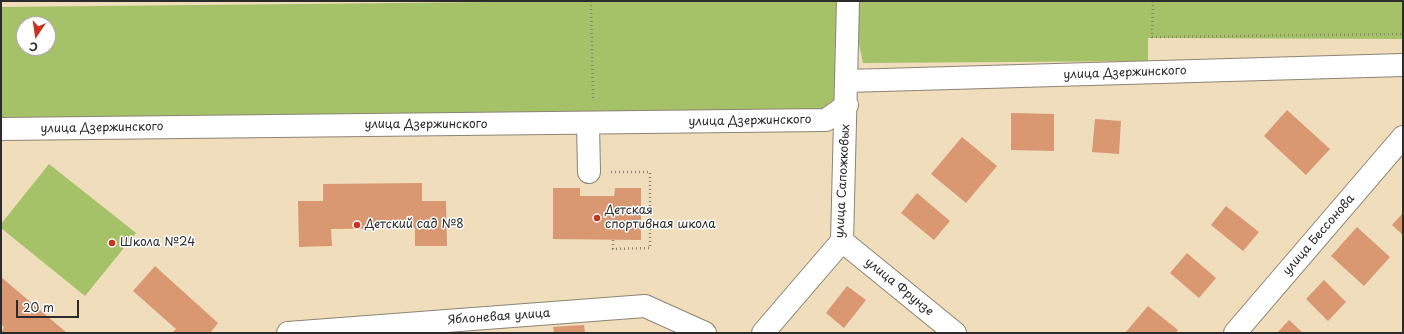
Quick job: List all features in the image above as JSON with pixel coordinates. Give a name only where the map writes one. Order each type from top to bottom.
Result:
[{"type":"street","name":"улица Сапожковых","points":[[763,333],[842,241],[847,105],[848,1]]},
{"type":"street","name":"улица Дзержинского","points":[[847,80],[1403,65]]},
{"type":"street","name":"улица Дзержинского","points":[[1,129],[591,124],[826,120],[847,105]]},
{"type":"street","points":[[589,172],[591,124]]},
{"type":"street","name":"улица Бессонова","points":[[1235,333],[1403,136]]},
{"type":"street","name":"улица Фрунзе","points":[[842,241],[955,333]]},
{"type":"street","name":"Яблоневая улица","points":[[288,333],[645,306],[704,333]]},
{"type":"path","points":[[591,1],[591,124]]},
{"type":"path","points":[[1153,1],[1152,38],[1403,34]]},
{"type":"path","points":[[589,172],[650,172],[650,248],[613,249],[613,240]]},
{"type":"green space","points":[[596,1],[840,1],[838,100],[816,113],[1,118],[1,7]]},
{"type":"green space","points":[[853,1],[1403,1],[1403,39],[1148,38],[1148,61],[863,63],[853,16]]},
{"type":"green space","points":[[49,164],[136,233],[85,296],[1,228],[1,224]]},
{"type":"building","points":[[1287,110],[1330,149],[1306,175],[1264,136]]},
{"type":"building","points":[[1011,113],[1054,114],[1054,151],[1011,150]]},
{"type":"building","points":[[1095,119],[1121,121],[1119,154],[1092,152]]},
{"type":"building","points":[[962,137],[997,166],[966,203],[931,174]]},
{"type":"building","points":[[422,183],[422,201],[446,201],[447,246],[415,246],[415,228],[331,229],[332,246],[299,247],[298,201],[323,201],[323,184]]},
{"type":"building","name":"Детская спортивная школа","points":[[553,188],[580,188],[580,196],[614,196],[615,188],[641,188],[641,240],[553,239]]},
{"type":"building","points":[[917,193],[950,221],[934,240],[901,213]]},
{"type":"building","points":[[1226,206],[1259,232],[1243,251],[1211,225]]},
{"type":"building","points":[[1403,213],[1403,235],[1392,225]]},
{"type":"building","points":[[1357,227],[1390,257],[1364,286],[1331,256]]},
{"type":"building","points":[[1187,253],[1216,278],[1199,298],[1170,273]]},
{"type":"building","points":[[155,266],[218,323],[210,333],[172,333],[176,329],[133,291]]},
{"type":"building","points":[[1,277],[67,333],[1,333],[4,327],[1,324]]},
{"type":"building","points":[[1324,280],[1346,302],[1328,321],[1306,299]]},
{"type":"building","points":[[847,286],[866,300],[844,328],[826,313]]},
{"type":"building","points":[[1148,306],[1178,330],[1175,333],[1125,333]]},
{"type":"building","points":[[1289,320],[1303,333],[1277,333]]},
{"type":"building","points":[[584,325],[585,333],[554,333],[553,327]]},
{"type":"place","name":"Детская спортивная школа","points":[[597,218]]},
{"type":"place","name":"Детский сад №8","points":[[357,225]]},
{"type":"place","name":"Школа №24","points":[[112,243]]}]
